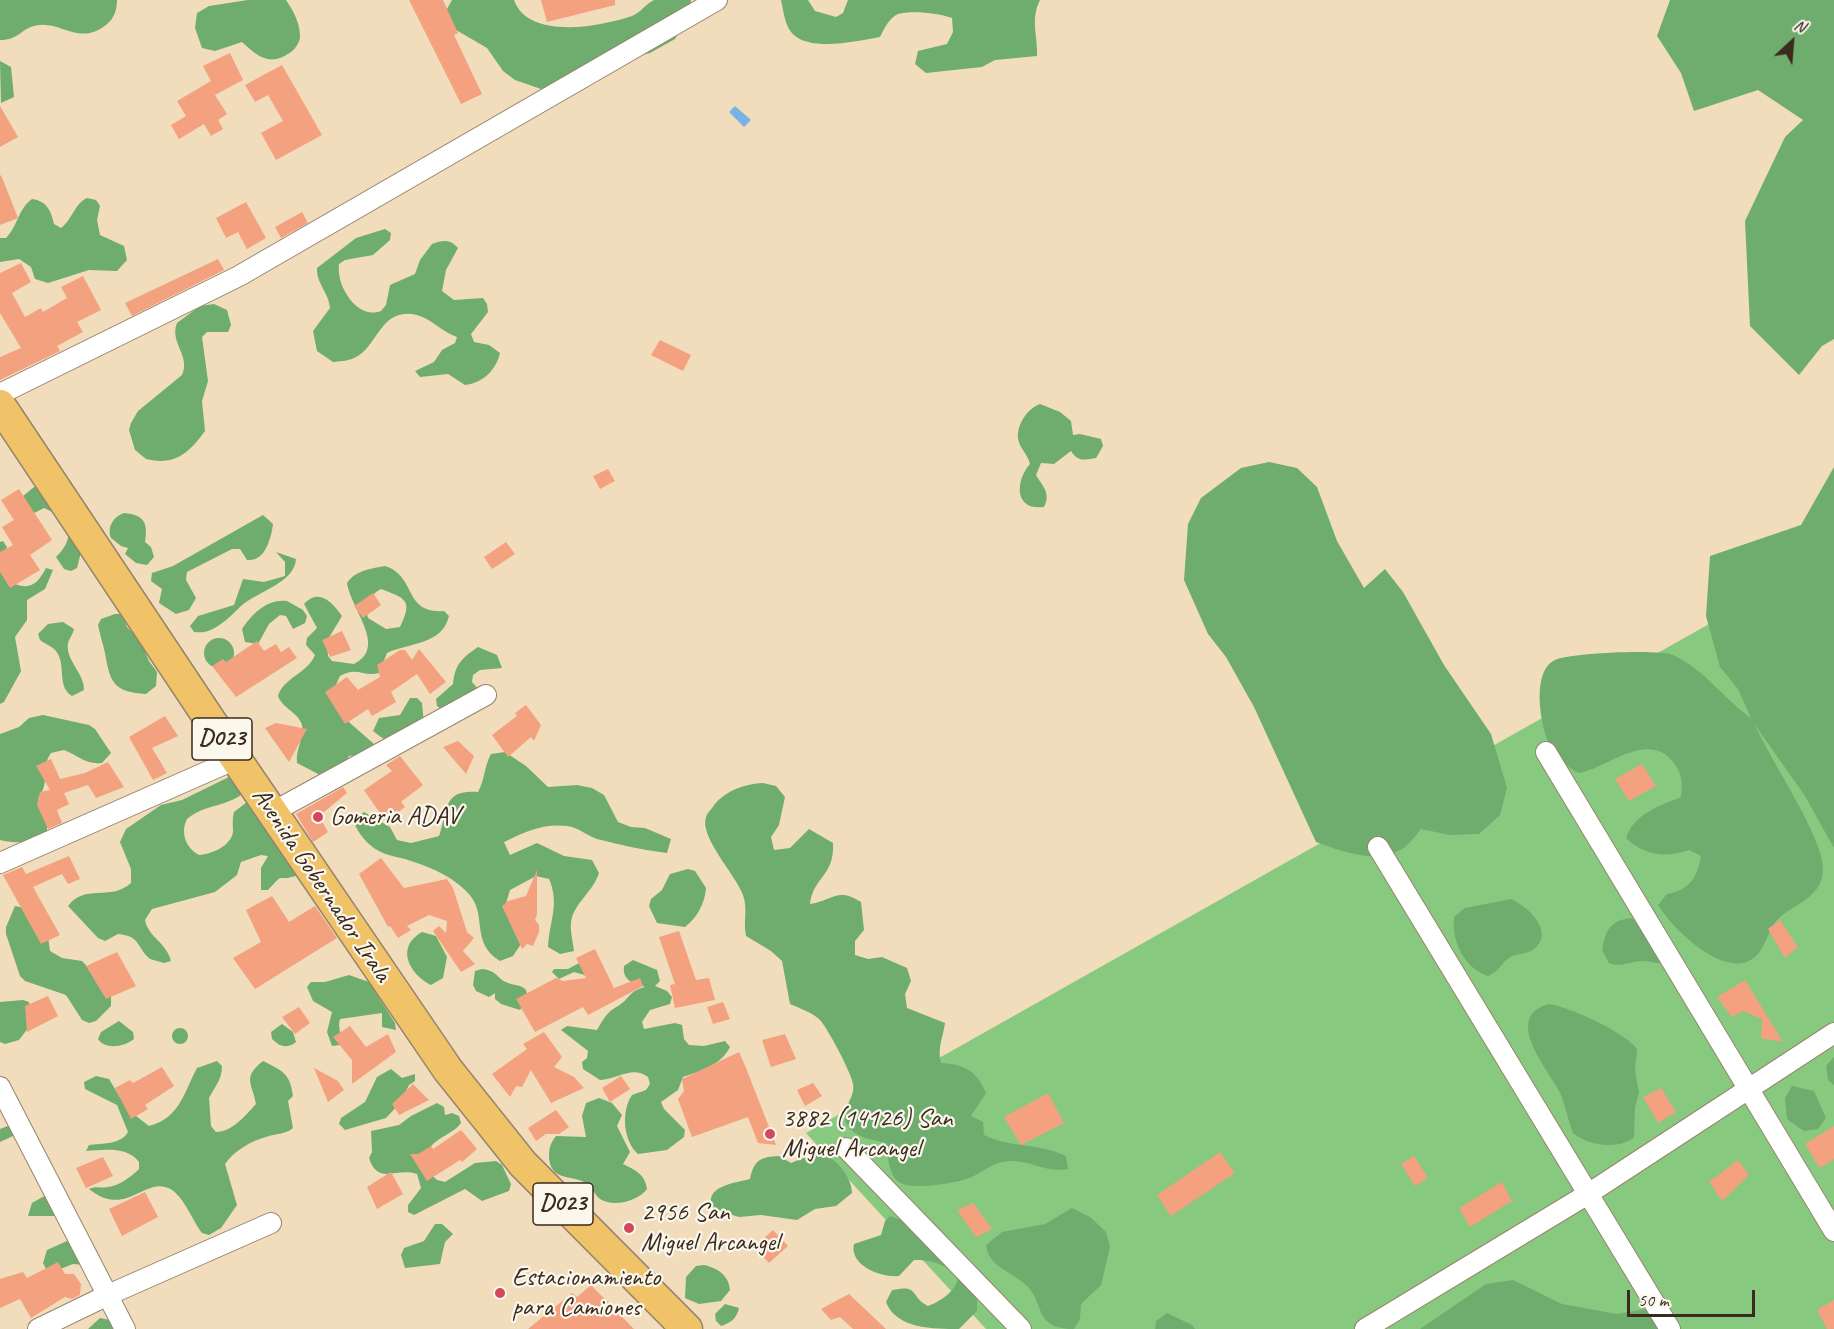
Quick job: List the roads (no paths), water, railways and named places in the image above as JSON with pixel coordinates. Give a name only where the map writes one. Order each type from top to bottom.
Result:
[{"type":"main road","name":"Avenida Gobernador Irala","points":[[0,405],[236,759],[448,1070],[483,1117],[523,1164],[687,1329]]},
{"type":"street","points":[[0,394],[239,276],[717,0]]},
{"type":"street","points":[[273,812],[486,695]]},
{"type":"street","points":[[1546,752],[1834,1231]]},
{"type":"street","points":[[0,863],[236,759]]},
{"type":"street","points":[[1378,847],[1670,1329]]},
{"type":"street","points":[[1365,1329],[1588,1194],[1834,1033]]},
{"type":"street","points":[[0,1087],[125,1329]]},
{"type":"street","points":[[846,1149],[1021,1329]]},
{"type":"street","points":[[38,1329],[108,1295],[271,1223]]},
{"type":"water","points":[[735,106],[751,120],[744,127],[729,112]]},
{"type":"place","name":"Gomeria ADAV","points":[[318,817]]},
{"type":"place","name":"3882 (14126) San Miguel Arcangel","points":[[770,1134]]},
{"type":"place","name":"2956 San Miguel Arcangel","points":[[629,1228]]},
{"type":"place","name":"Estacionamiento para Camiones","points":[[500,1293]]}]
